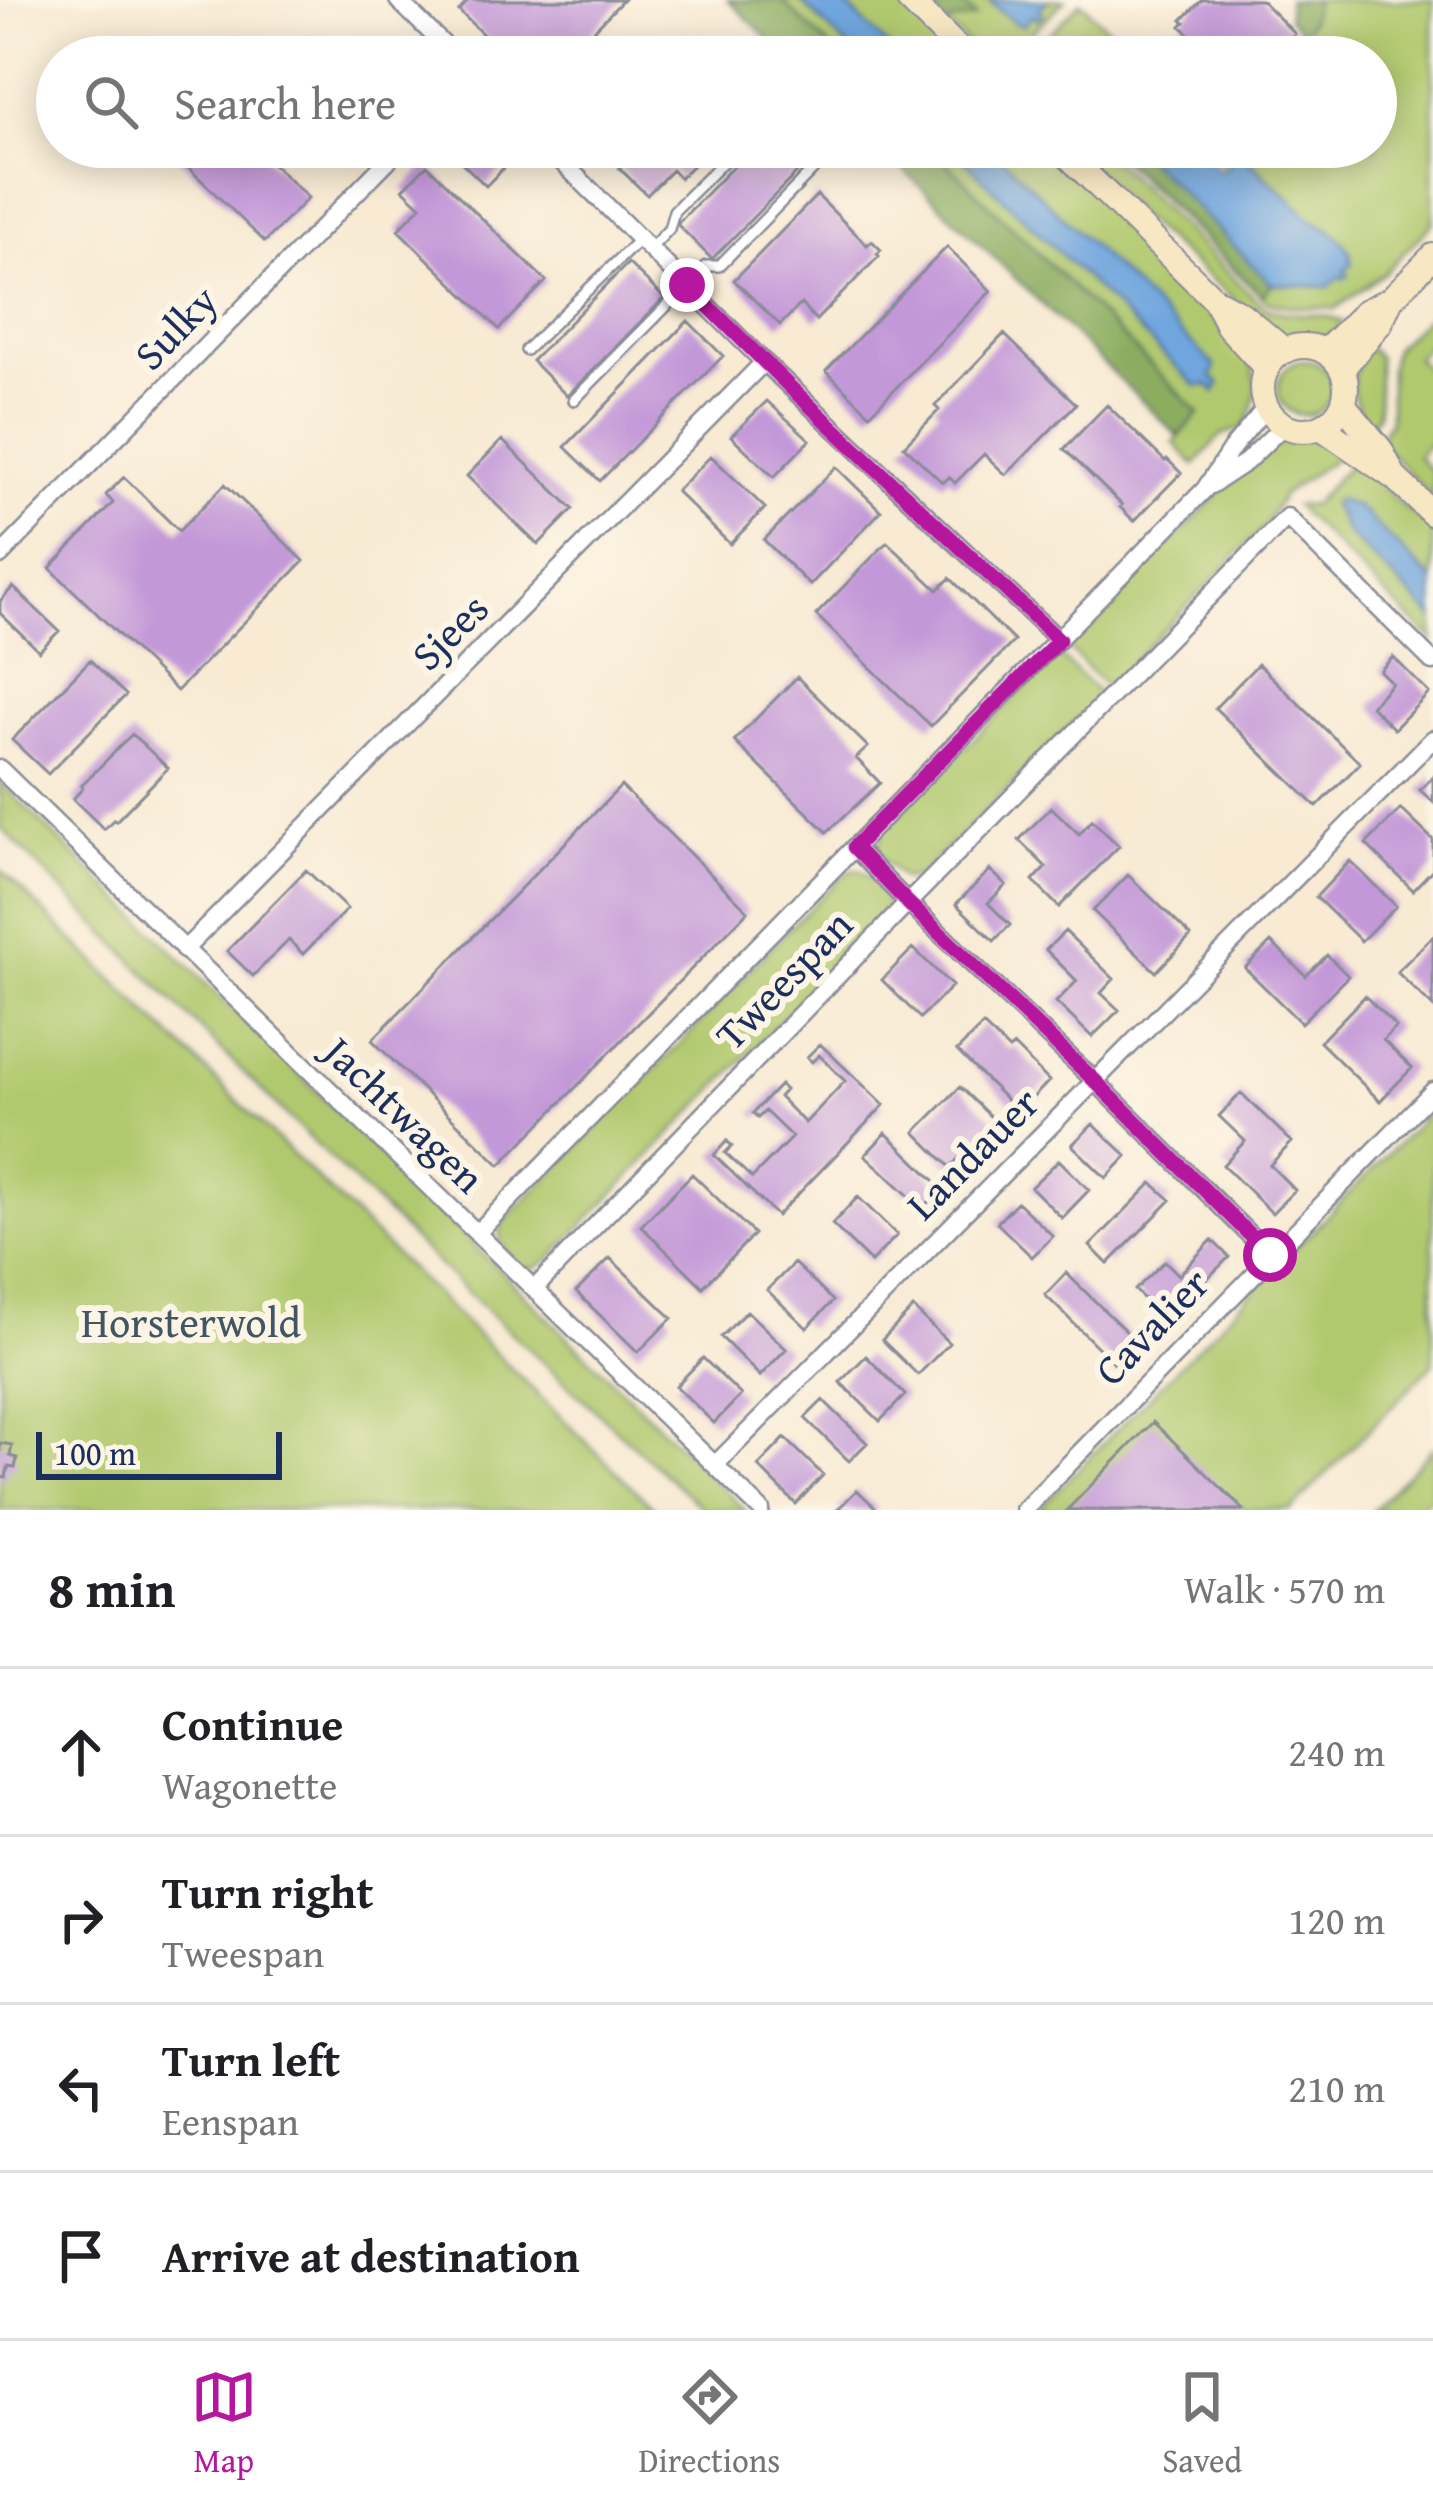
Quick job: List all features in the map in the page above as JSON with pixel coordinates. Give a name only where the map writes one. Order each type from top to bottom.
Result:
[{"type":"main road","points":[[909,0],[946,36]]},
{"type":"main road","points":[[1080,168],[1215,300],[1228,326],[1276,360]]},
{"type":"main road","points":[[1333,360],[1366,311],[1391,299],[1433,256]]},
{"type":"main road","points":[[1298,347],[1312,347],[1333,360],[1346,392],[1334,418],[1321,427],[1296,429],[1275,416],[1263,394],[1276,360],[1298,347]]},
{"type":"main road","points":[[1343,404],[1380,449],[1395,478]]},
{"type":"main road","points":[[1321,427],[1395,478],[1433,514]]},
{"type":"street","points":[[398,0],[435,36]]},
{"type":"street","name":"Sulky","points":[[0,556],[380,168]]},
{"type":"street","points":[[569,168],[764,362],[1059,640]]},
{"type":"street","name":"Sjees","points":[[184,950],[764,362]]},
{"type":"street","name":"Tweespan","points":[[478,1233],[1205,489],[1232,448],[1275,416]]},
{"type":"street","name":"Tweespan","points":[[535,1288],[1287,517],[1433,662]]},
{"type":"street","name":"Landauer","points":[[715,1466],[1433,739]]},
{"type":"street","name":"Jachtwagen","points":[[0,769],[761,1510]]},
{"type":"street","points":[[854,847],[1270,1255]]},
{"type":"street","name":"Cavalier","points":[[1024,1510],[1433,1091]]},
{"type":"lane","points":[[526,350],[645,244],[670,229],[674,212],[717,168]]},
{"type":"lane","points":[[574,400],[706,266],[719,266],[815,168]]},
{"type":"green space","points":[[728,0],[781,0],[818,36],[765,36]]},
{"type":"green space","points":[[781,0],[799,0],[836,36],[818,36]]},
{"type":"green space","points":[[841,0],[898,0],[935,36],[878,36]]},
{"type":"green space","points":[[923,0],[959,0],[976,17],[946,23]]},
{"type":"green space","points":[[959,0],[988,0],[1000,12],[1043,14],[1039,10],[1045,0],[1065,0],[1028,36],[959,36],[946,23],[975,16]]},
{"type":"green space","points":[[1288,0],[1315,0],[1301,32],[1288,18]]},
{"type":"green space","points":[[1315,0],[1433,0],[1433,223],[1386,271],[1335,309],[1268,302],[1130,168],[1262,296],[1272,284],[1328,287],[1352,264],[1343,243],[1258,168],[1397,168],[1397,36],[1297,36]]},
{"type":"green space","points":[[1081,2],[1116,36],[1090,36],[1048,36]]},
{"type":"green space","points":[[902,168],[952,168],[1199,413],[1178,436]]},
{"type":"green space","points":[[952,168],[973,168],[1196,386],[1208,385],[1214,391],[1215,366],[1012,168],[1069,168],[1121,219],[1246,352],[1254,371],[1256,390],[1243,428],[1221,435],[1195,465],[1174,443],[1199,413]]},
{"type":"green space","points":[[1092,168],[1121,168],[1264,307],[1342,321],[1334,334],[1319,337],[1273,333],[1144,221]]},
{"type":"green space","points":[[1132,168],[1157,168],[1272,284],[1262,296]]},
{"type":"green space","points":[[1426,318],[1433,322],[1433,341],[1416,358],[1433,375],[1433,448],[1428,444],[1418,457],[1433,473],[1433,499],[1378,440],[1390,421],[1394,349]]},
{"type":"green space","points":[[1368,347],[1378,357],[1378,414],[1368,428],[1353,388]]},
{"type":"green space","points":[[1305,361],[1324,369],[1332,388],[1324,407],[1305,415],[1286,407],[1278,388],[1286,369]]},
{"type":"green space","points":[[1295,437],[1322,438],[1346,451],[1283,494],[1264,527],[1107,688],[1067,647],[1214,499],[1244,456]]},
{"type":"green space","points":[[1354,460],[1433,528],[1433,581],[1359,508],[1332,504],[1346,532],[1433,617],[1433,641],[1295,506],[1313,504]]},
{"type":"green space","points":[[1058,654],[1101,696],[919,877],[903,879],[876,852],[885,828]]},
{"type":"green space","points":[[0,782],[745,1510],[704,1510],[469,1294],[0,827]]},
{"type":"green space","name":"Horsterwold","points":[[0,869],[656,1510],[0,1510]]},
{"type":"green space","points":[[855,869],[871,878],[885,899],[887,905],[875,923],[549,1260],[523,1268],[501,1242],[503,1222],[788,929]]},
{"type":"green space","points":[[1433,1108],[1433,1364],[1291,1510],[1038,1510]]},
{"type":"green space","points":[[1433,1448],[1433,1494],[1417,1510],[1373,1510]]},
{"type":"water","points":[[800,0],[841,0],[878,36],[837,36]]},
{"type":"water","points":[[988,0],[1046,2],[1039,10],[1043,15],[1038,20],[1033,15],[1023,26]]},
{"type":"water","points":[[973,168],[1012,168],[1215,366],[1212,377],[1220,384],[1215,391],[1208,385],[1196,386]]},
{"type":"water","points":[[1157,168],[1217,168],[1221,172],[1257,168],[1313,221],[1333,232],[1351,256],[1352,264],[1345,271],[1349,275],[1328,287],[1272,284]]},
{"type":"water","points":[[1338,499],[1359,508],[1433,581],[1433,617],[1346,532],[1332,504]]},
{"type":"building","points":[[469,0],[623,0],[588,36],[485,36],[459,11]]},
{"type":"building","points":[[1202,0],[1261,0],[1295,34],[1191,36],[1181,26]]},
{"type":"building","points":[[189,168],[277,168],[308,198],[265,242]]},
{"type":"building","points":[[424,168],[430,168],[546,281],[499,329],[398,230],[421,206],[403,189]]},
{"type":"building","points":[[468,168],[503,168],[486,186]]},
{"type":"building","points":[[619,168],[690,168],[680,178],[672,170],[647,195]]},
{"type":"building","points":[[732,168],[801,168],[712,259],[677,224]]},
{"type":"building","points":[[817,195],[867,245],[872,241],[881,250],[816,320],[801,304],[780,325],[734,280]]},
{"type":"building","points":[[947,247],[991,291],[870,414],[826,371]]},
{"type":"building","points":[[628,263],[664,298],[567,396],[532,361]]},
{"type":"building","points":[[688,321],[723,356],[600,481],[565,447]]},
{"type":"building","points":[[1004,334],[1076,404],[1006,475],[984,454],[955,483],[949,477],[943,483],[904,446]]},
{"type":"building","points":[[767,401],[810,440],[774,477],[731,436]]},
{"type":"building","points":[[1107,405],[1181,473],[1134,521],[1064,449]]},
{"type":"building","points":[[502,440],[573,509],[538,545],[467,476]]},
{"type":"building","points":[[711,456],[765,508],[730,544],[676,491]]},
{"type":"building","points":[[836,467],[881,511],[810,585],[764,540]]},
{"type":"building","points":[[124,477],[179,531],[225,484],[304,561],[177,691],[50,568],[113,503],[106,495]]},
{"type":"building","points":[[887,542],[938,590],[950,578],[1014,641],[931,726],[816,615]]},
{"type":"building","points":[[13,587],[59,631],[39,651],[0,613],[0,601]]},
{"type":"building","points":[[1393,657],[1429,693],[1394,729],[1371,706],[1392,683],[1380,671]]},
{"type":"building","points":[[90,660],[126,695],[48,774],[12,740]]},
{"type":"building","points":[[1258,664],[1360,763],[1317,807],[1215,708]]},
{"type":"building","points":[[797,677],[868,747],[856,758],[880,783],[827,832],[734,741]]},
{"type":"building","points":[[132,734],[168,768],[104,829],[73,799]]},
{"type":"building","points":[[1433,777],[1433,802],[1420,790]]},
{"type":"building","points":[[621,786],[748,911],[500,1165],[372,1040]]},
{"type":"building","points":[[1051,807],[1079,834],[1092,820],[1119,846],[1059,907],[1033,881],[1046,867],[1019,840]]},
{"type":"building","points":[[1401,809],[1433,840],[1433,869],[1413,890],[1366,844]]},
{"type":"building","points":[[1350,861],[1396,906],[1361,941],[1316,897]]},
{"type":"building","points":[[306,870],[347,909],[303,954],[289,940],[253,976],[227,951]]},
{"type":"building","points":[[990,870],[1006,885],[988,903],[1010,925],[994,941],[956,904]]},
{"type":"building","points":[[1128,875],[1191,936],[1156,972],[1093,911]]},
{"type":"building","points":[[1065,931],[1114,979],[1101,993],[1119,1010],[1092,1037],[1056,1002],[1077,981],[1046,950]]},
{"type":"building","points":[[1433,936],[1433,1007],[1397,972]]},
{"type":"building","points":[[1271,942],[1306,976],[1327,955],[1348,976],[1301,1023],[1245,968]]},
{"type":"building","points":[[913,948],[952,986],[920,1018],[882,980]]},
{"type":"building","points":[[1365,996],[1396,1027],[1383,1040],[1412,1068],[1380,1101],[1320,1042]]},
{"type":"building","points":[[983,1025],[1009,1050],[1014,1046],[1049,1081],[1019,1112],[957,1051]]},
{"type":"building","points":[[820,1044],[884,1105],[777,1216],[714,1155],[727,1141],[732,1146],[725,1153],[752,1178],[792,1137],[765,1111],[758,1118],[753,1113],[780,1085],[785,1090],[779,1097],[805,1123],[845,1081],[819,1055],[812,1062],[807,1057]]},
{"type":"building","points":[[960,1087],[995,1121],[985,1132],[992,1139],[967,1164],[960,1157],[950,1167],[915,1132]]},
{"type":"building","points":[[1241,1093],[1292,1142],[1270,1165],[1295,1190],[1272,1213],[1223,1165],[1245,1141],[1219,1116]]},
{"type":"building","points":[[1093,1124],[1127,1156],[1106,1178],[1072,1145]]},
{"type":"building","points":[[886,1133],[943,1189],[922,1208],[865,1155]]},
{"type":"building","points":[[1059,1160],[1089,1190],[1062,1218],[1031,1187]]},
{"type":"building","points":[[692,1174],[754,1234],[703,1287],[641,1226]]},
{"type":"building","points":[[1152,1183],[1171,1200],[1108,1264],[1090,1246]]},
{"type":"building","points":[[858,1197],[897,1235],[871,1262],[832,1224]]},
{"type":"building","points":[[1017,1202],[1053,1236],[1032,1257],[997,1223]]},
{"type":"building","points":[[1212,1240],[1229,1257],[1192,1288],[1196,1291],[1166,1321],[1135,1290],[1165,1261],[1179,1275]]},
{"type":"building","points":[[610,1258],[672,1318],[638,1352],[576,1292]]},
{"type":"building","points":[[794,1263],[833,1301],[807,1328],[767,1290]]},
{"type":"building","points":[[1066,1273],[1141,1346],[1119,1368],[1045,1295]]},
{"type":"building","points":[[913,1308],[949,1343],[918,1375],[882,1340]]},
{"type":"building","points":[[747,1311],[786,1349],[760,1376],[721,1337]]},
{"type":"building","points":[[866,1356],[905,1395],[880,1421],[840,1382]]},
{"type":"building","points":[[703,1358],[741,1395],[714,1423],[676,1386]]},
{"type":"building","points":[[823,1400],[867,1443],[849,1461],[805,1418]]},
{"type":"building","points":[[1153,1422],[1171,1439],[1244,1510],[1067,1510]]},
{"type":"building","points":[[785,1438],[823,1475],[796,1504],[758,1466]]},
{"type":"building","points":[[0,1443],[12,1445],[10,1456],[17,1458],[6,1478],[0,1477]]},
{"type":"building","points":[[857,1490],[878,1510],[837,1510]]},
{"type":"route","points":[[687,285],[1059,640],[854,847],[1270,1255]]}]
